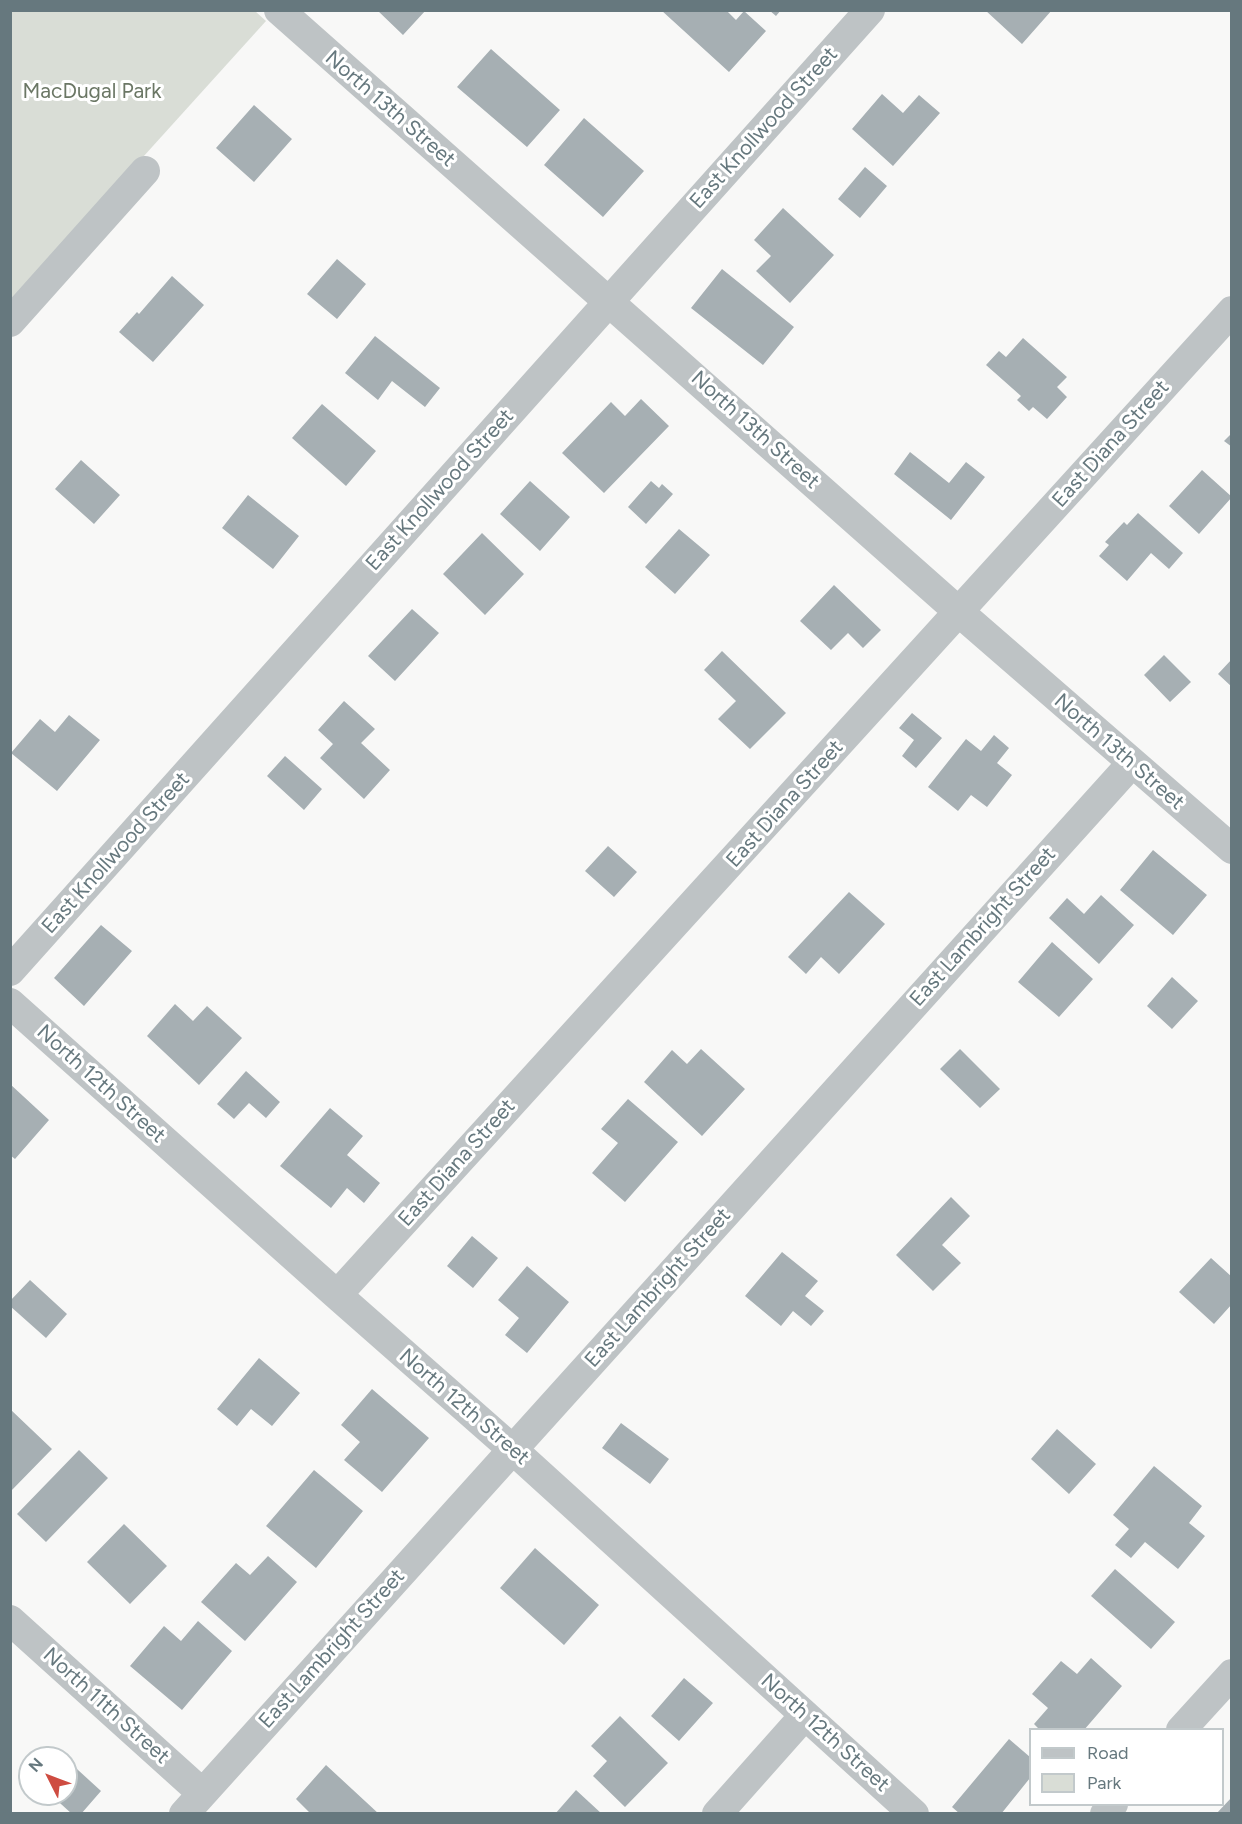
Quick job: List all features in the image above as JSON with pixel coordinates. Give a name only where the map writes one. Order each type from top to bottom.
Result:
[{"type":"street","name":"East Knollwood Street","points":[[10,971],[870,10]]},
{"type":"street","name":"North 13th Street","points":[[284,12],[959,612],[1232,849]]},
{"type":"street","points":[[10,322],[145,171]]},
{"type":"street","name":"East Diana Street","points":[[337,1295],[1232,311]]},
{"type":"street","name":"East Lambright Street","points":[[193,1803],[1132,763]]},
{"type":"street","name":"North 12th Street","points":[[10,1003],[512,1449],[914,1814]]},
{"type":"street","name":"North 11th Street","points":[[10,1620],[193,1803]]},
{"type":"street","points":[[1183,1728],[1232,1674]]},
{"type":"street","points":[[717,1814],[805,1716]]},
{"type":"green space","name":"MacDugal Park","points":[[11,11],[255,11],[266,21],[11,303]]},
{"type":"building","points":[[377,10],[426,10],[403,35]]},
{"type":"building","points":[[661,10],[726,10],[736,20],[744,11],[766,31],[729,72]]},
{"type":"building","points":[[769,10],[781,10],[776,16]]},
{"type":"building","points":[[985,10],[1052,10],[1022,44]]},
{"type":"building","points":[[491,49],[560,110],[527,147],[457,87]]},
{"type":"building","points":[[882,94],[903,113],[919,95],[940,113],[893,166],[852,129]]},
{"type":"building","points":[[254,105],[292,139],[254,182],[216,148]]},
{"type":"building","points":[[584,118],[644,171],[603,217],[544,165]]},
{"type":"building","points":[[865,167],[887,186],[860,218],[838,199]]},
{"type":"building","points":[[783,208],[834,255],[790,303],[756,271],[771,256],[754,240]]},
{"type":"building","points":[[337,259],[366,284],[337,319],[307,294]]},
{"type":"building","points":[[722,269],[794,327],[763,365],[691,308]]},
{"type":"building","points":[[172,276],[204,305],[153,362],[119,332],[137,312],[139,314]]},
{"type":"building","points":[[375,336],[440,388],[425,407],[392,381],[378,400],[345,373]]},
{"type":"building","points":[[1023,338],[1067,377],[1057,387],[1067,397],[1047,419],[1033,407],[1029,411],[1017,400],[1021,396],[986,365],[999,351],[1006,357]]},
{"type":"building","points":[[641,399],[669,426],[604,493],[562,453],[611,402],[625,416]]},
{"type":"building","points":[[322,404],[376,451],[346,486],[292,438]]},
{"type":"building","points":[[1232,433],[1232,447],[1224,441]]},
{"type":"building","points":[[910,452],[949,483],[966,462],[985,477],[951,520],[894,474]]},
{"type":"building","points":[[81,460],[120,495],[94,524],[55,489]]},
{"type":"building","points":[[1202,470],[1232,497],[1199,534],[1169,506]]},
{"type":"building","points":[[530,481],[570,517],[540,551],[500,514]]},
{"type":"building","points":[[651,481],[659,488],[662,484],[673,494],[646,524],[628,507]]},
{"type":"building","points":[[248,495],[299,536],[273,569],[222,528]]},
{"type":"building","points":[[1138,513],[1183,553],[1169,569],[1151,553],[1127,581],[1099,556],[1109,545],[1105,542],[1124,522],[1127,525]]},
{"type":"building","points":[[679,529],[710,555],[675,594],[645,567]]},
{"type":"building","points":[[482,533],[524,574],[485,615],[443,574]]},
{"type":"building","points":[[834,585],[881,630],[863,648],[848,633],[831,650],[800,621]]},
{"type":"building","points":[[412,609],[439,633],[395,681],[368,656]]},
{"type":"building","points":[[722,651],[786,713],[750,749],[718,719],[736,701],[704,670]]},
{"type":"building","points":[[1164,655],[1191,682],[1170,702],[1144,675]]},
{"type":"building","points":[[1232,659],[1232,687],[1218,674]]},
{"type":"building","points":[[344,701],[375,729],[361,743],[390,770],[364,799],[320,758],[333,744],[318,730]]},
{"type":"building","points":[[912,713],[942,738],[916,768],[902,756],[914,740],[899,728]]},
{"type":"building","points":[[69,715],[100,740],[57,791],[11,753],[40,719],[55,732]]},
{"type":"building","points":[[994,735],[1009,748],[997,763],[1012,775],[987,807],[971,795],[958,811],[928,787],[966,739],[981,751]]},
{"type":"building","points":[[285,756],[322,789],[304,810],[267,776]]},
{"type":"building","points":[[608,846],[637,872],[614,897],[585,871]]},
{"type":"building","points":[[1153,850],[1207,895],[1173,935],[1120,890]]},
{"type":"building","points":[[849,892],[885,924],[839,974],[821,957],[806,974],[788,957]]},
{"type":"building","points":[[1101,895],[1134,925],[1099,964],[1049,918],[1067,898],[1084,914]]},
{"type":"building","points":[[101,925],[132,951],[84,1006],[54,978]]},
{"type":"building","points":[[1052,942],[1093,979],[1059,1017],[1018,982]]},
{"type":"building","points":[[1172,977],[1198,1001],[1172,1029],[1147,1006]]},
{"type":"building","points":[[175,1004],[193,1021],[207,1006],[242,1038],[199,1085],[147,1036]]},
{"type":"building","points":[[701,1049],[745,1089],[702,1136],[644,1082],[672,1050],[687,1064]]},
{"type":"building","points":[[960,1049],[1000,1089],[980,1108],[940,1069]]},
{"type":"building","points":[[246,1071],[280,1102],[266,1118],[249,1103],[234,1119],[217,1104]]},
{"type":"building","points":[[10,1084],[49,1120],[15,1159],[10,1155]]},
{"type":"building","points":[[628,1099],[678,1142],[625,1202],[592,1173],[618,1143],[601,1129]]},
{"type":"building","points":[[330,1108],[363,1136],[347,1155],[380,1183],[364,1203],[347,1188],[331,1208],[280,1166]]},
{"type":"building","points":[[951,1197],[970,1216],[942,1245],[961,1263],[933,1291],[896,1255]]},
{"type":"building","points":[[472,1236],[498,1258],[473,1288],[447,1266]]},
{"type":"building","points":[[782,1252],[818,1281],[805,1296],[824,1311],[811,1326],[793,1311],[781,1326],[745,1296]]},
{"type":"building","points":[[1211,1258],[1232,1277],[1232,1304],[1214,1324],[1179,1292]]},
{"type":"building","points":[[527,1266],[569,1302],[527,1353],[505,1335],[519,1318],[498,1300]]},
{"type":"building","points":[[30,1280],[67,1314],[46,1338],[10,1306],[10,1301]]},
{"type":"building","points":[[259,1358],[300,1393],[272,1426],[251,1409],[237,1426],[217,1409]]},
{"type":"building","points":[[372,1389],[429,1438],[382,1492],[344,1460],[360,1442],[341,1425]]},
{"type":"building","points":[[10,1409],[52,1449],[10,1492]]},
{"type":"building","points":[[621,1423],[669,1459],[650,1484],[602,1448]]},
{"type":"building","points":[[1057,1429],[1096,1464],[1069,1494],[1031,1459]]},
{"type":"building","points":[[79,1450],[108,1478],[46,1542],[17,1514]]},
{"type":"building","points":[[1154,1466],[1202,1506],[1189,1523],[1205,1536],[1178,1569],[1145,1542],[1131,1558],[1115,1545],[1129,1529],[1113,1515]]},
{"type":"building","points":[[314,1470],[363,1511],[316,1568],[266,1526]]},
{"type":"building","points":[[124,1524],[167,1566],[130,1604],[87,1562]]},
{"type":"building","points":[[535,1548],[599,1605],[564,1645],[500,1588]]},
{"type":"building","points":[[268,1556],[297,1582],[245,1641],[201,1602],[236,1563],[250,1575]]},
{"type":"building","points":[[1115,1569],[1175,1622],[1151,1649],[1091,1596]]},
{"type":"building","points":[[198,1621],[232,1651],[182,1710],[130,1666],[164,1626],[181,1641]]},
{"type":"building","points":[[1091,1658],[1122,1686],[1086,1728],[1038,1728],[1034,1724],[1048,1708],[1032,1694],[1061,1661],[1077,1674]]},
{"type":"building","points":[[684,1678],[713,1703],[679,1741],[651,1716]]},
{"type":"building","points":[[620,1716],[668,1763],[625,1807],[593,1776],[607,1761],[591,1746]]},
{"type":"building","points":[[1009,1739],[1029,1756],[1029,1779],[1001,1814],[960,1814],[952,1807]]},
{"type":"building","points":[[326,1765],[379,1814],[311,1814],[296,1799]]},
{"type":"building","points":[[78,1770],[101,1791],[81,1814],[72,1814],[63,1806],[78,1806]]},
{"type":"building","points":[[576,1790],[602,1814],[555,1814]]},
{"type":"building","points":[[1232,1797],[1232,1814],[1216,1814],[1224,1806]]}]
